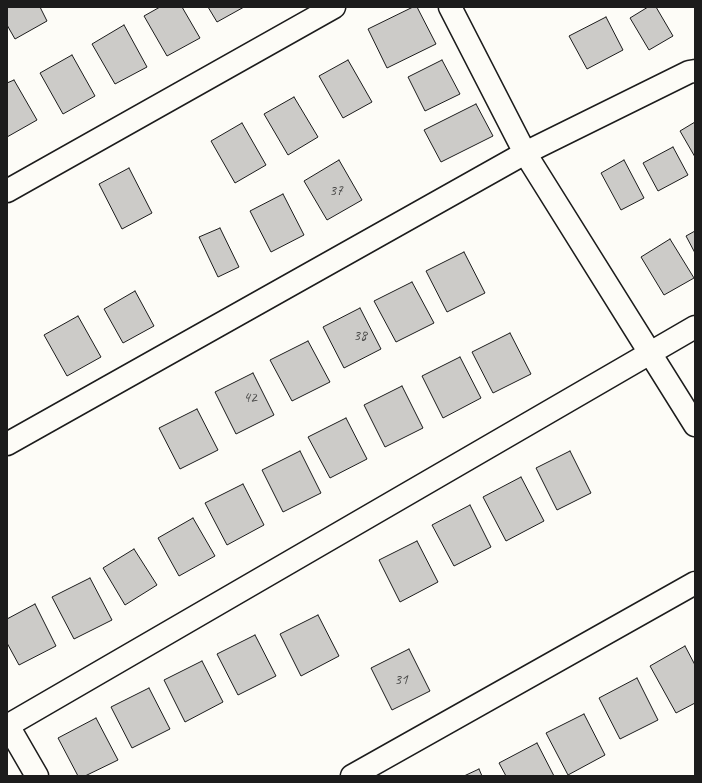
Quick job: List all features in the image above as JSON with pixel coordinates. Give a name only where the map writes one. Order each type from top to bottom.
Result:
[{"type":"street","points":[[7,191],[334,7]]},
{"type":"street","points":[[450,7],[525,152],[695,425]]},
{"type":"street","points":[[7,444],[525,152],[689,72],[695,71]]},
{"type":"street","points":[[37,776],[7,725],[695,327]]},
{"type":"street","points":[[352,776],[695,583]]},
{"type":"building","points":[[7,7],[40,7],[47,21],[15,39],[7,25]]},
{"type":"building","points":[[160,7],[182,7],[200,38],[167,56],[144,16]]},
{"type":"building","points":[[208,7],[244,7],[217,22]]},
{"type":"building","points":[[413,7],[417,7],[436,44],[387,68],[368,29]]},
{"type":"building","points":[[648,7],[656,7],[673,36],[649,50],[630,18]]},
{"type":"building","points":[[606,17],[623,50],[587,69],[569,36]]},
{"type":"building","points":[[124,25],[147,67],[115,84],[92,44]]},
{"type":"building","points":[[72,55],[95,96],[63,114],[40,73]]},
{"type":"building","points":[[348,60],[372,102],[343,118],[319,76]]},
{"type":"building","points":[[442,60],[460,94],[425,111],[408,77]]},
{"type":"building","points":[[14,80],[37,120],[7,137],[7,83]]},
{"type":"building","points":[[294,97],[318,137],[288,155],[264,114]]},
{"type":"building","points":[[476,104],[493,136],[441,162],[424,130]]},
{"type":"building","points":[[695,122],[695,157],[680,131]]},
{"type":"building","points":[[242,123],[266,165],[235,183],[211,141]]},
{"type":"building","points":[[673,147],[688,175],[658,191],[643,163]]},
{"type":"building","points":[[339,160],[362,200],[327,220],[304,181]]},
{"type":"building","points":[[624,160],[644,198],[621,210],[601,173]]},
{"type":"building","points":[[129,168],[152,213],[122,229],[99,184]]},
{"type":"building","points":[[283,194],[304,235],[271,252],[250,211]]},
{"type":"building","points":[[220,228],[239,267],[218,277],[199,237]]},
{"type":"building","points":[[695,231],[695,253],[686,236]]},
{"type":"building","points":[[670,239],[694,278],[664,295],[641,257]]},
{"type":"building","points":[[464,252],[485,293],[447,312],[426,271]]},
{"type":"building","points":[[412,282],[434,323],[396,342],[374,301]]},
{"type":"building","points":[[135,291],[154,326],[123,343],[104,309]]},
{"type":"building","points":[[360,308],[381,349],[344,368],[323,327]]},
{"type":"building","points":[[78,316],[101,357],[67,376],[44,335]]},
{"type":"building","points":[[510,333],[531,374],[493,393],[472,352]]},
{"type":"building","points":[[308,341],[330,382],[292,401],[270,360]]},
{"type":"building","points":[[460,357],[481,398],[443,418],[422,376]]},
{"type":"building","points":[[253,373],[274,415],[236,434],[215,392]]},
{"type":"building","points":[[402,386],[423,428],[385,447],[364,405]]},
{"type":"building","points":[[197,409],[218,450],[180,469],[159,428]]},
{"type":"building","points":[[346,418],[367,459],[330,478],[308,437]]},
{"type":"building","points":[[300,451],[321,493],[283,512],[262,470]]},
{"type":"building","points":[[570,451],[591,493],[557,510],[536,468]]},
{"type":"building","points":[[521,477],[544,521],[506,541],[483,497]]},
{"type":"building","points":[[243,484],[264,525],[227,545],[205,503]]},
{"type":"building","points":[[470,505],[491,547],[454,566],[432,525]]},
{"type":"building","points":[[193,518],[215,556],[179,576],[158,538]]},
{"type":"building","points":[[417,541],[438,582],[400,602],[379,560]]},
{"type":"building","points":[[134,549],[157,585],[125,605],[103,568]]},
{"type":"building","points":[[90,578],[112,620],[74,639],[52,597]]},
{"type":"building","points":[[35,604],[56,646],[19,665],[7,643],[7,619]]},
{"type":"building","points":[[318,615],[339,656],[301,676],[280,634]]},
{"type":"building","points":[[255,635],[276,676],[238,695],[217,654]]},
{"type":"building","points":[[685,646],[695,665],[695,703],[676,713],[650,666]]},
{"type":"building","points":[[409,649],[430,691],[392,710],[371,668]]},
{"type":"building","points":[[202,661],[223,702],[185,722],[164,680]]},
{"type":"building","points":[[637,678],[658,720],[620,739],[599,698]]},
{"type":"building","points":[[149,688],[170,729],[132,748],[111,707]]},
{"type":"building","points":[[584,714],[605,755],[568,775],[546,733]]},
{"type":"building","points":[[96,718],[118,760],[85,776],[78,776],[58,738]]},
{"type":"building","points":[[537,743],[554,776],[506,776],[499,763]]},
{"type":"building","points":[[479,769],[482,776],[464,776]]}]
